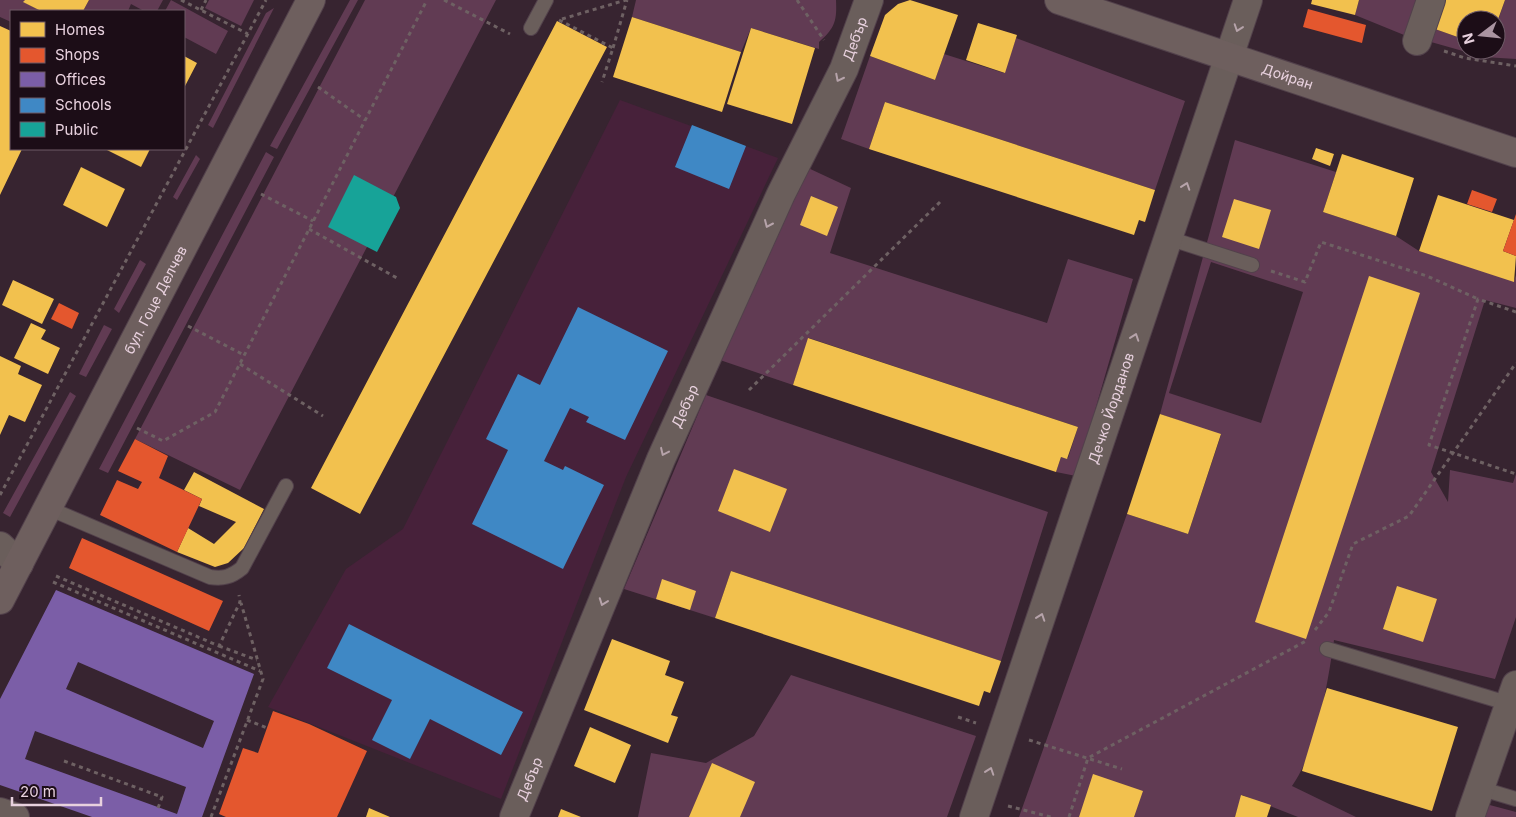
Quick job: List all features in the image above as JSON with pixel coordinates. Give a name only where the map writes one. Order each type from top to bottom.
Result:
[{"type":"street","name":"бул. Гоце Делчев","points":[[0,600],[9,555],[48,508],[311,0]]},
{"type":"street","name":"Дебър","points":[[514,817],[661,459],[782,194],[844,69],[869,0]]},
{"type":"street","name":"Дойран","points":[[1059,0],[1516,153]]},
{"type":"street","name":"Дечко Йорданов","points":[[977,808],[1248,0]]},
{"type":"street","points":[[1417,42],[1431,0]]},
{"type":"street","points":[[1470,817],[1513,695]]},
{"type":"street","points":[[0,812],[15,817]]},
{"type":"lane","points":[[530,28],[546,0]]},
{"type":"lane","points":[[1168,238],[1252,265]]},
{"type":"lane","points":[[48,508],[210,577],[222,578],[233,575],[242,568],[286,486]]},
{"type":"lane","points":[[1328,649],[1513,695]]},
{"type":"lane","points":[[1479,788],[1516,799]]},
{"type":"path","points":[[181,0],[248,34]]},
{"type":"path","points":[[201,10],[206,0]]},
{"type":"path","points":[[0,496],[266,0]]},
{"type":"path","points":[[137,428],[163,442],[215,412],[427,0]]},
{"type":"path","points":[[444,0],[516,37]]},
{"type":"path","points":[[530,28],[627,0]]},
{"type":"path","points":[[602,82],[627,0]]},
{"type":"path","points":[[797,0],[844,69]]},
{"type":"path","points":[[559,20],[613,48]]},
{"type":"path","points":[[1417,42],[1465,58],[1516,66]]},
{"type":"path","points":[[318,87],[365,120]]},
{"type":"path","points":[[261,194],[313,221]]},
{"type":"path","points":[[749,390],[940,202]]},
{"type":"path","points":[[309,229],[397,278]]},
{"type":"path","points":[[1252,265],[1305,282],[1321,242],[1427,276],[1478,299],[1516,312]]},
{"type":"path","points":[[1478,299],[1429,445],[1516,474]]},
{"type":"path","points":[[188,326],[244,355]]},
{"type":"path","points":[[1069,817],[1088,758],[1305,642],[1329,612],[1353,544],[1409,516],[1516,363]]},
{"type":"path","points":[[240,364],[323,416]]},
{"type":"path","points":[[211,817],[263,679],[233,575]]},
{"type":"path","points":[[56,576],[219,646],[257,660]]},
{"type":"path","points":[[53,582],[260,671]]},
{"type":"path","points":[[219,646],[240,602]]},
{"type":"path","points":[[247,720],[267,728]]},
{"type":"path","points":[[1002,732],[1122,769]]},
{"type":"path","points":[[64,761],[162,797],[158,808]]},
{"type":"path","points":[[977,808],[1051,817]]},
{"type":"shaded area","points":[[0,0],[25,0],[24,2],[39,10],[10,10],[10,22],[0,17]]},
{"type":"shaded area","points":[[89,0],[163,0],[158,10],[142,10],[131,4],[128,10],[84,10]]},
{"type":"shaded area","points":[[171,0],[228,31],[216,54],[185,38],[185,10],[166,10]]},
{"type":"shaded area","points":[[209,0],[254,0],[241,26],[205,8]]},
{"type":"shaded area","points":[[350,0],[358,0],[277,149],[270,146]]},
{"type":"shaded area","points":[[365,0],[496,0],[240,490],[135,439]]},
{"type":"shaded area","points":[[636,0],[836,0],[836,13],[832,28],[819,42],[819,49],[751,28],[741,52],[632,17]]},
{"type":"shaded area","points":[[1359,0],[1420,0],[1409,37],[1355,15]]},
{"type":"shaded area","points":[[1505,0],[1516,0],[1516,59],[1506,58],[1506,10],[1502,10]]},
{"type":"shaded area","points":[[274,8],[213,128],[208,125],[266,13]]},
{"type":"shaded area","points":[[1435,29],[1456,36],[1456,49],[1431,42]]},
{"type":"shaded area","points":[[1016,38],[1185,101],[1155,190],[885,102],[869,149],[841,139],[870,56],[935,80],[944,54],[1004,73]]},
{"type":"shaded area","points":[[620,100],[778,158],[626,477],[501,799],[268,707],[346,569],[403,529]]},
{"type":"shaded area","points":[[1235,140],[1336,172],[1323,212],[1396,236],[1419,251],[1514,281],[1516,275],[1516,308],[1485,300],[1431,472],[1448,502],[1450,470],[1513,483],[1516,474],[1516,617],[1495,679],[1334,640],[1325,695],[1315,735],[1301,771],[1292,786],[1356,817],[1298,817],[1242,795],[1235,817],[1019,817],[1127,514],[1188,534],[1221,435],[1160,414]],"holes":[[[1211,262],[1303,292],[1261,423],[1169,393]]]},
{"type":"shaded area","points":[[266,152],[274,157],[108,473],[99,469]]},
{"type":"shaded area","points":[[196,155],[200,159],[177,200],[173,197]]},
{"type":"shaded area","points":[[806,167],[851,188],[830,253],[1047,323],[1068,259],[1133,279],[1076,476],[1056,472],[1061,457],[1068,458],[1078,427],[809,338],[793,385],[717,359]]},
{"type":"shaded area","points":[[140,260],[146,264],[119,313],[114,309]]},
{"type":"shaded area","points":[[104,325],[112,329],[86,377],[79,374]]},
{"type":"shaded area","points":[[70,392],[76,396],[10,517],[3,513]]},
{"type":"shaded area","points":[[706,395],[1048,512],[1001,661],[731,571],[715,618],[624,589]]},
{"type":"shaded area","points":[[791,675],[976,736],[947,817],[638,817],[651,753],[706,763],[754,736]]},
{"type":"shaded area","points":[[1486,804],[1516,812],[1516,817],[1484,817]]},
{"type":"building: Homes","points":[[25,0],[89,0],[84,10],[39,10],[23,2]]},
{"type":"building: Homes","points":[[910,0],[958,15],[935,80],[870,56],[885,15],[898,4]]},
{"type":"building: Homes","points":[[1312,0],[1359,0],[1355,15],[1311,4]]},
{"type":"building: Homes","points":[[1444,0],[1505,0],[1501,10],[1456,10],[1456,36],[1435,29]]},
{"type":"building: Homes","points":[[632,17],[741,52],[722,112],[613,77]]},
{"type":"building: Homes","points":[[557,21],[607,47],[360,514],[311,488]]},
{"type":"building: Homes","points":[[978,23],[1017,35],[1005,73],[966,60]]},
{"type":"building: Homes","points":[[0,26],[10,31],[10,150],[22,150],[0,195]]},
{"type":"building: Homes","points":[[751,28],[815,48],[792,124],[727,104]]},
{"type":"building: Homes","points":[[185,57],[197,63],[185,86]]},
{"type":"building: Homes","points":[[885,102],[1155,190],[1145,222],[1139,220],[1134,235],[869,149]]},
{"type":"building: Homes","points":[[1316,148],[1334,154],[1330,166],[1312,159]]},
{"type":"building: Homes","points":[[107,150],[150,150],[141,167]]},
{"type":"building: Homes","points":[[1342,154],[1414,178],[1396,236],[1323,212]]},
{"type":"building: Homes","points":[[81,167],[125,189],[107,227],[63,205]]},
{"type":"building: Homes","points":[[1438,195],[1514,220],[1503,251],[1516,256],[1514,282],[1419,251]]},
{"type":"building: Homes","points":[[811,196],[838,207],[827,236],[800,225]]},
{"type":"building: Homes","points":[[1234,199],[1271,210],[1259,249],[1222,237]]},
{"type":"building: Homes","points":[[1369,276],[1420,293],[1306,639],[1255,622]]},
{"type":"building: Homes","points":[[13,280],[54,299],[42,324],[2,305]]},
{"type":"building: Homes","points":[[31,323],[46,330],[41,339],[60,348],[48,374],[14,358]]},
{"type":"building: Homes","points":[[808,338],[1078,427],[1067,459],[1061,457],[1056,472],[793,385]]},
{"type":"building: Homes","points":[[0,356],[21,366],[18,374],[42,385],[25,422],[9,415],[0,435]]},
{"type":"building: Homes","points":[[1160,414],[1221,434],[1188,534],[1127,514]]},
{"type":"building: Homes","points":[[734,469],[787,489],[770,532],[718,511]]},
{"type":"building: Homes","points":[[194,472],[264,509],[244,548],[228,563],[215,567],[177,552],[188,528],[214,544],[236,522],[199,506],[202,499],[184,490]]},
{"type":"building: Homes","points":[[731,571],[1001,661],[990,693],[984,691],[979,706],[715,618]]},
{"type":"building: Homes","points":[[662,579],[696,591],[690,610],[656,599]]},
{"type":"building: Homes","points":[[1397,586],[1437,599],[1423,642],[1383,629]]},
{"type":"building: Homes","points":[[612,639],[670,661],[665,675],[684,682],[671,715],[678,717],[668,743],[584,710]]},
{"type":"building: Homes","points":[[1327,688],[1458,727],[1432,811],[1302,771]]},
{"type":"building: Homes","points":[[590,727],[631,745],[615,783],[574,766]]},
{"type":"building: Homes","points":[[712,763],[755,782],[740,817],[689,817]]},
{"type":"building: Homes","points":[[1093,774],[1143,791],[1134,817],[1079,817]]},
{"type":"building: Homes","points":[[1241,795],[1271,805],[1267,817],[1235,817]]},
{"type":"building: Homes","points":[[369,808],[390,817],[366,817]]},
{"type":"building: Homes","points":[[561,809],[581,817],[558,817]]},
{"type":"building: Shops","points":[[1308,9],[1366,25],[1362,43],[1303,27]]},
{"type":"building: Shops","points":[[1472,190],[1497,199],[1492,212],[1467,204]]},
{"type":"building: Shops","points":[[1516,214],[1516,256],[1503,251]]},
{"type":"building: Shops","points":[[59,303],[79,313],[72,329],[51,319]]},
{"type":"building: Shops","points":[[135,439],[168,456],[159,478],[202,499],[177,552],[100,515],[117,480],[138,489],[142,482],[118,471]]},
{"type":"building: Shops","points":[[82,538],[223,601],[209,631],[69,568]]},
{"type":"building: Shops","points":[[273,711],[309,724],[367,751],[337,817],[226,817],[219,814],[243,748],[258,753]]},
{"type":"building: Offices","points":[[56,590],[254,674],[202,817],[92,817],[0,785],[0,699]],"holes":[[[78,662],[214,721],[203,748],[66,689]],[[35,731],[186,787],[177,814],[25,759]]]},
{"type":"building: Schools","points":[[692,125],[746,146],[729,189],[675,167]]},
{"type":"building: Schools","points":[[578,307],[668,351],[625,440],[586,422],[589,417],[570,408],[544,461],[563,470],[565,466],[604,485],[563,569],[472,524],[508,450],[486,439],[518,374],[540,385]]},
{"type":"building: Schools","points":[[349,624],[523,712],[501,755],[430,719],[410,759],[372,740],[392,700],[327,668]]},
{"type":"building: Public","points":[[354,175],[396,197],[400,208],[377,252],[328,227]]}]
